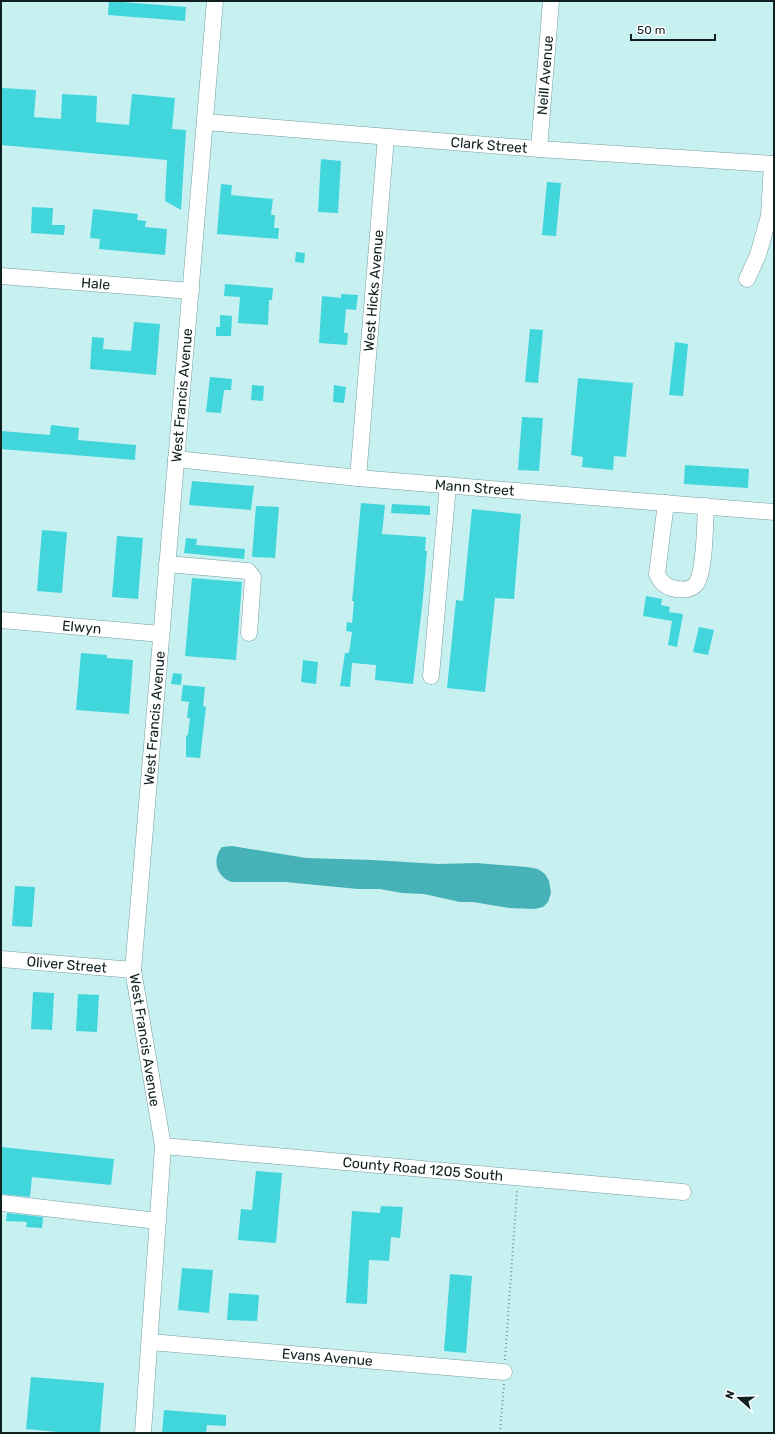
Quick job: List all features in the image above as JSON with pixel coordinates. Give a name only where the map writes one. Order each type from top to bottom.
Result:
[{"type":"street","name":"West Francis Avenue","points":[[143,1433],[163,1146],[133,970],[215,1]]},
{"type":"street","name":"Neill Avenue","points":[[539,148],[551,1]]},
{"type":"street","name":"Clark Street","points":[[205,122],[386,137],[773,164]]},
{"type":"street","name":"West Hicks Avenue","points":[[358,478],[386,137]]},
{"type":"street","points":[[747,279],[758,255],[769,216],[773,164]]},
{"type":"street","name":"Hale","points":[[1,276],[191,291]]},
{"type":"street","name":"West Hicks Avenue","points":[[326,475],[339,473],[350,467],[357,458],[361,444]]},
{"type":"street","name":"Mann Street","points":[[176,459],[358,478],[774,512]]},
{"type":"street","points":[[431,676],[448,485]]},
{"type":"street","points":[[666,503],[657,574],[660,580],[667,586],[686,590],[693,587],[697,583],[701,567],[706,506]]},
{"type":"street","points":[[167,564],[248,571],[253,577],[249,633]]},
{"type":"street","name":"Elwyn","points":[[1,620],[161,634]]},
{"type":"street","name":"Oliver Street","points":[[1,959],[133,970]]},
{"type":"street","name":"County Road 1205 South","points":[[163,1146],[683,1192]]},
{"type":"street","points":[[1,1203],[158,1221]]},
{"type":"street","name":"Evans Avenue","points":[[150,1342],[504,1372]]},
{"type":"path","points":[[500,1433],[518,1177]]},
{"type":"water","points":[[232,846],[306,858],[438,864],[476,863],[527,867],[538,869],[545,874],[549,881],[551,893],[548,902],[543,907],[535,909],[509,908],[473,902],[460,902],[424,894],[402,893],[380,889],[358,889],[285,882],[232,882],[227,880],[219,873],[216,863],[222,847]]},
{"type":"building","points":[[109,1],[186,7],[185,21],[108,15]]},
{"type":"building","points":[[2,88],[36,90],[34,117],[61,119],[62,94],[97,96],[96,122],[129,125],[132,94],[175,98],[172,129],[186,130],[181,210],[165,201],[167,160],[1,145]]},
{"type":"building","points":[[321,159],[341,161],[338,213],[318,212]]},
{"type":"building","points":[[547,182],[561,183],[556,236],[542,235]]},
{"type":"building","points":[[221,184],[232,185],[231,195],[273,199],[271,215],[275,215],[274,228],[279,228],[278,239],[217,234]]},
{"type":"building","points":[[32,207],[53,208],[52,225],[65,225],[64,235],[31,233]]},
{"type":"building","points":[[93,209],[138,214],[137,220],[146,221],[145,227],[167,229],[165,255],[99,249],[100,239],[90,238]]},
{"type":"building","points":[[296,252],[305,253],[304,263],[295,262]]},
{"type":"building","points":[[225,284],[273,288],[272,300],[269,300],[268,325],[238,323],[240,297],[224,296]]},
{"type":"building","points":[[341,294],[358,295],[356,310],[346,309],[344,333],[348,333],[347,345],[319,343],[322,296],[341,298]]},
{"type":"building","points":[[220,315],[232,316],[231,336],[216,336],[216,327],[220,327]]},
{"type":"building","points":[[134,322],[160,324],[156,375],[90,369],[92,337],[104,338],[103,349],[131,351]]},
{"type":"building","points":[[530,329],[543,330],[538,383],[525,382]]},
{"type":"building","points":[[675,342],[688,344],[683,396],[669,395]]},
{"type":"building","points":[[210,377],[232,379],[231,390],[224,390],[221,413],[206,412]]},
{"type":"building","points":[[578,378],[633,383],[626,457],[614,456],[613,470],[582,467],[583,457],[571,455]]},
{"type":"building","points":[[252,385],[264,386],[263,401],[251,400]]},
{"type":"building","points":[[334,385],[346,387],[344,403],[333,402]]},
{"type":"building","points":[[522,417],[543,418],[539,471],[518,470]]},
{"type":"building","points":[[51,425],[79,428],[78,440],[136,445],[135,460],[1,449],[1,431],[50,435]]},
{"type":"building","points":[[685,465],[749,469],[748,488],[684,484]]},
{"type":"building","points":[[192,481],[254,486],[251,510],[189,505]]},
{"type":"building","points":[[361,503],[385,505],[382,534],[426,537],[425,551],[427,551],[423,598],[413,684],[375,680],[376,665],[352,663],[350,687],[340,686],[345,653],[349,653],[352,632],[346,631],[347,622],[352,623],[354,601],[352,601]]},
{"type":"building","points":[[392,504],[430,506],[430,515],[391,513]]},
{"type":"building","points":[[256,506],[279,507],[275,558],[252,557]]},
{"type":"building","points":[[472,509],[521,514],[514,599],[495,598],[485,692],[447,688],[456,600],[463,601]]},
{"type":"building","points":[[42,530],[67,532],[62,593],[37,591]]},
{"type":"building","points":[[117,536],[143,538],[138,599],[112,597]]},
{"type":"building","points":[[186,538],[197,539],[196,545],[245,549],[244,559],[184,553]]},
{"type":"building","points":[[192,578],[242,582],[236,660],[185,656]]},
{"type":"building","points":[[646,596],[662,599],[661,605],[670,607],[669,612],[683,614],[677,647],[668,645],[672,621],[643,616]]},
{"type":"building","points":[[699,627],[714,630],[708,655],[693,652]]},
{"type":"building","points":[[81,653],[107,655],[107,658],[133,660],[129,714],[76,710]]},
{"type":"building","points":[[303,660],[318,662],[316,684],[301,682]]},
{"type":"building","points":[[173,673],[182,674],[181,685],[171,684]]},
{"type":"building","points":[[183,685],[205,687],[203,706],[206,707],[200,758],[186,757],[186,736],[188,735],[190,718],[187,718],[189,702],[181,701]]},
{"type":"building","points":[[15,886],[35,887],[32,927],[12,926]]},
{"type":"building","points":[[33,992],[54,993],[52,1030],[31,1029]]},
{"type":"building","points":[[78,994],[99,995],[97,1032],[76,1031]]},
{"type":"building","points":[[1,1147],[114,1159],[111,1185],[32,1177],[30,1197],[1,1194]]},
{"type":"building","points":[[256,1171],[282,1173],[276,1243],[238,1240],[241,1209],[252,1210]]},
{"type":"building","points":[[381,1206],[403,1207],[400,1238],[391,1237],[389,1261],[369,1260],[367,1304],[346,1303],[352,1211],[380,1213]]},
{"type":"building","points":[[7,1213],[43,1217],[42,1228],[26,1227],[27,1222],[6,1221]]},
{"type":"building","points":[[182,1268],[213,1270],[209,1313],[178,1310]]},
{"type":"building","points":[[450,1274],[472,1276],[466,1353],[444,1351]]},
{"type":"building","points":[[229,1293],[259,1295],[257,1321],[227,1320]]},
{"type":"building","points":[[31,1377],[104,1383],[100,1433],[68,1433],[26,1429]]},
{"type":"building","points":[[164,1410],[226,1415],[226,1426],[207,1425],[206,1433],[162,1432]]}]
